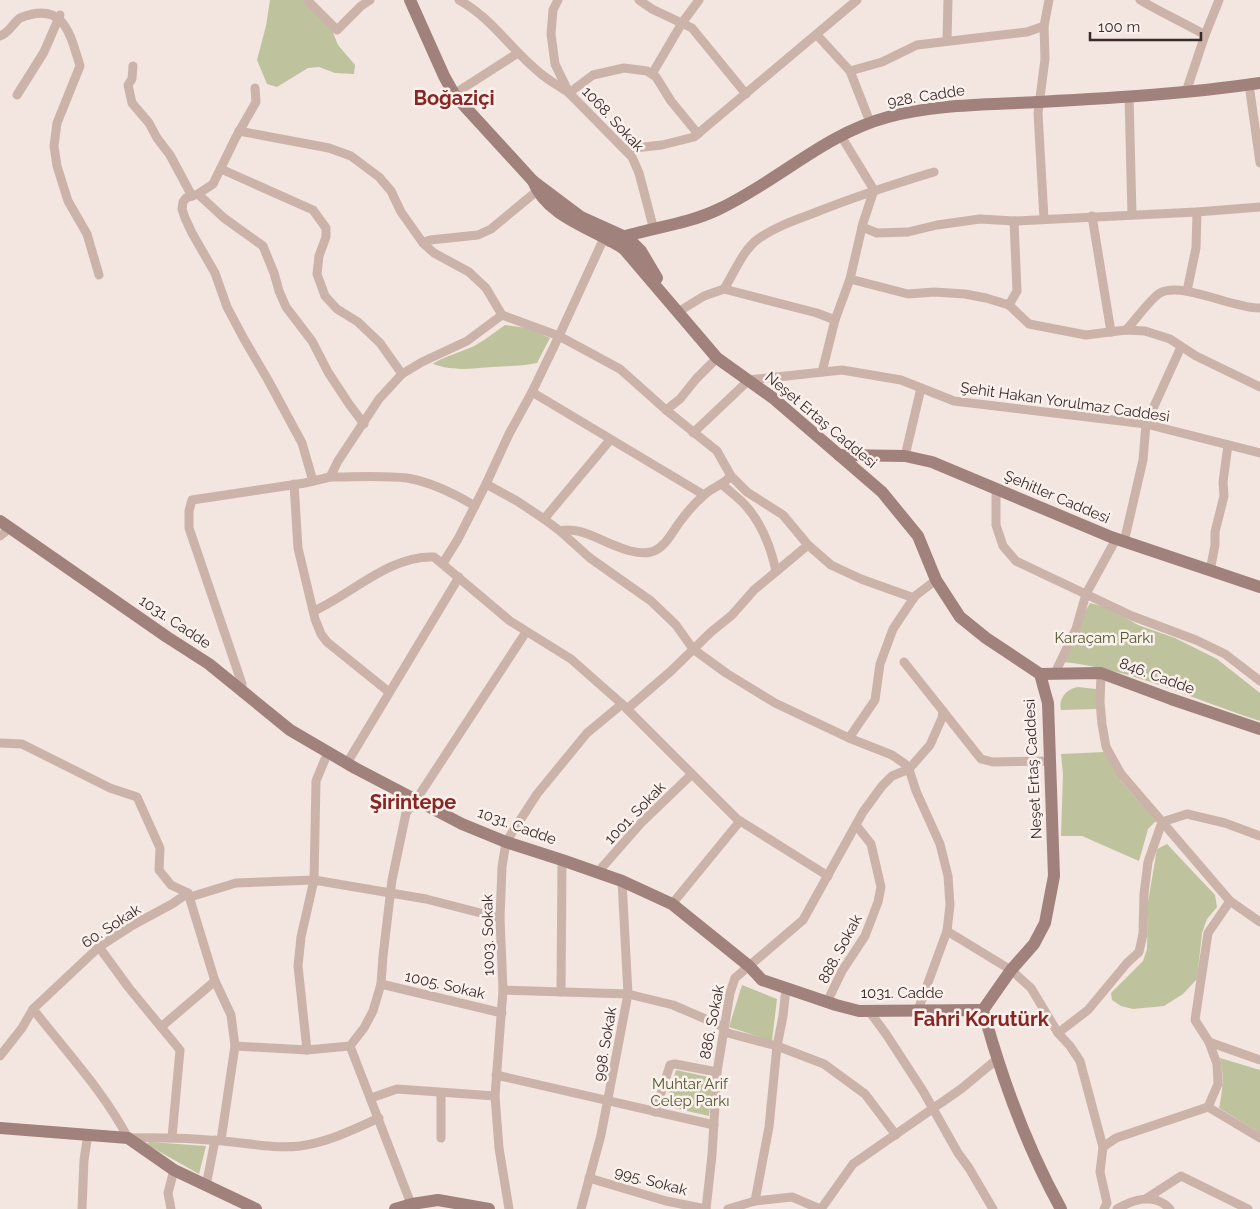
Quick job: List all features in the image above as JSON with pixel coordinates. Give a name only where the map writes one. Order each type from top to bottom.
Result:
[{"type":"street","points":[[307,0],[336,30],[370,0]]},
{"type":"street","points":[[459,0],[471,6],[492,24],[518,53],[540,73],[569,92],[593,75],[624,68],[647,71],[656,77],[671,101],[698,134]]},
{"type":"street","name":"1068. Sokak","points":[[558,0],[552,10],[551,34],[555,64],[569,92],[632,157],[639,173],[654,230]]},
{"type":"street","points":[[639,0],[652,9],[692,28],[746,94]]},
{"type":"street","points":[[652,74],[682,23],[699,0]]},
{"type":"street","points":[[625,149],[662,145],[694,137],[857,0]]},
{"type":"street","points":[[947,41],[948,0]]},
{"type":"street","points":[[1044,219],[1038,114],[1045,59],[1044,26],[1049,0]]},
{"type":"street","points":[[1140,0],[1205,35]]},
{"type":"street","points":[[1186,92],[1219,0]]},
{"type":"street","name":"Neşet Ertaş Caddesi","points":[[413,1],[434,55],[454,94],[535,186],[569,221],[624,249],[717,358],[773,398],[882,492],[918,536],[936,580],[960,617],[986,638],[1040,674],[1048,703],[1054,876],[1045,923],[1034,944],[1011,970],[983,1010]]},
{"type":"street","points":[[0,36],[18,19],[36,10],[49,9],[60,15],[71,38],[80,66],[57,123],[54,146],[57,166],[68,201],[87,234],[99,275]]},
{"type":"street","points":[[17,95],[44,52],[60,15]]},
{"type":"street","points":[[850,71],[882,62],[917,45],[1027,32],[1044,26]]},
{"type":"street","points":[[817,35],[850,71],[870,122]]},
{"type":"street","points":[[454,94],[518,53]]},
{"type":"street","points":[[133,66],[132,79],[128,85],[132,103],[149,123],[195,195],[263,246],[286,307],[312,341],[328,372],[364,424]]},
{"type":"street","points":[[1254,84],[1260,163]]},
{"type":"street","name":"928. Cadde","points":[[607,240],[690,221],[719,209],[841,136],[870,122],[902,114],[943,107],[1186,92],[1254,84]]},
{"type":"street","points":[[255,88],[256,102],[239,131],[214,184],[186,198],[182,209],[184,218],[215,273],[228,307],[244,339],[302,443],[313,481]]},
{"type":"street","points":[[1129,96],[1132,214]]},
{"type":"street","points":[[239,131],[329,148],[351,156],[379,177],[391,191],[402,212],[423,243],[434,253],[469,272],[486,288],[502,315],[559,336],[620,369],[666,410],[717,451],[731,476],[747,492],[783,515],[808,545],[831,564],[861,579],[914,598]]},
{"type":"street","points":[[822,372],[835,320],[850,279],[862,227],[874,190],[841,136]]},
{"type":"street","points":[[221,170],[313,210],[326,228],[326,237],[319,256],[317,274],[325,296],[337,309],[358,322],[380,343],[402,374]]},
{"type":"street","points":[[724,289],[746,251],[758,239],[784,224],[874,190],[934,172]]},
{"type":"street","points":[[423,243],[430,240],[478,235],[491,229],[535,186]]},
{"type":"street","name":"Neşet Ertaş Caddesi","points":[[535,186],[581,217],[624,236],[641,250],[669,301]]},
{"type":"street","points":[[862,227],[877,233],[900,232],[980,219],[1014,221],[1260,207]]},
{"type":"street","points":[[1187,291],[1196,248],[1197,212]]},
{"type":"street","points":[[1092,216],[1111,332]]},
{"type":"street","points":[[1009,306],[1017,291],[1014,221]]},
{"type":"street","points":[[443,563],[475,506],[509,434],[532,392],[607,240]]},
{"type":"street","points":[[850,279],[908,294],[934,292],[965,294],[986,298],[1009,306],[1030,324],[1086,335],[1126,330],[1146,331],[1170,339],[1196,356],[1260,387]]},
{"type":"street","points":[[678,312],[704,296],[724,289],[816,313],[835,320]]},
{"type":"street","points":[[1126,330],[1160,293],[1170,290],[1187,291],[1235,304],[1260,308]]},
{"type":"street","points":[[330,477],[338,461],[380,399],[402,374],[422,362],[467,341],[502,315]]},
{"type":"street","points":[[1055,674],[1076,629],[1086,594],[1120,540],[1143,460],[1146,424],[1181,347]]},
{"type":"street","points":[[666,410],[680,399],[696,379],[717,358]]},
{"type":"street","name":"Şehit Hakan Yorulmaz Caddesi","points":[[749,380],[842,370],[901,380],[954,401],[1146,424],[1260,453]]},
{"type":"street","points":[[694,433],[749,380]]},
{"type":"street","points":[[905,456],[922,388]]},
{"type":"street","points":[[532,392],[704,495]]},
{"type":"street","points":[[544,519],[610,440]]},
{"type":"street","points":[[1210,571],[1215,545],[1215,532],[1224,496],[1224,473],[1228,445]]},
{"type":"street","name":"Şehitler Caddesi","points":[[839,455],[905,456],[932,462],[1120,540],[1260,587]]},
{"type":"street","points":[[560,531],[569,529],[579,531],[622,549],[649,553],[663,545],[683,518],[704,495],[731,476]]},
{"type":"street","points":[[242,691],[242,684],[189,528],[189,511],[192,500],[330,477],[406,478],[422,481],[461,497],[475,506]]},
{"type":"street","points":[[294,484],[298,548],[321,634],[327,642],[389,692]]},
{"type":"street","points":[[486,484],[544,519],[590,558],[651,601],[676,625],[694,649],[750,689],[804,718],[892,755],[909,768],[916,791],[940,844],[948,876],[950,905],[947,931],[918,1010]]},
{"type":"street","points":[[722,484],[744,504],[756,520],[772,552],[776,571]]},
{"type":"street","points":[[996,489],[996,526],[1003,546],[1016,561],[1132,616],[1196,640],[1225,654],[1260,682]]},
{"type":"street","name":"1031. Cadde","points":[[3,529],[43,549],[118,604],[209,664],[290,730],[347,763],[462,824],[506,842],[622,881],[672,904],[750,966],[762,980],[859,1011],[983,1010]]},
{"type":"street","name":"1003. Sokak","points":[[508,1209],[499,1148],[495,1096],[503,990],[500,918],[502,867],[506,842],[537,794],[587,733],[671,671],[711,632],[732,615],[754,590],[808,545]]},
{"type":"street","points":[[314,611],[326,606],[376,574],[419,556],[434,557],[494,608],[526,632],[571,659],[625,706],[740,821],[828,876]]},
{"type":"street","points":[[347,763],[459,577]]},
{"type":"street","points":[[849,738],[858,728],[875,700],[880,664],[893,629],[914,598],[936,580]]},
{"type":"street","points":[[236,1046],[307,1050],[350,1046],[364,1028],[381,984],[390,893],[406,813],[526,632]]},
{"type":"street","points":[[904,662],[981,760],[993,762],[1050,761]]},
{"type":"street","points":[[1101,673],[1100,709],[1106,747],[1122,774],[1230,901],[1260,922]]},
{"type":"street","name":"846. Cadde","points":[[1040,674],[1101,673],[1260,729]]},
{"type":"street","name":"886. Sokak","points":[[706,1209],[717,1072],[730,992],[736,978],[803,920],[856,825],[882,786],[892,776],[909,768],[930,745],[942,718],[943,711]]},
{"type":"street","points":[[0,743],[22,744],[110,788],[137,797],[160,848],[159,870],[171,885],[189,895],[215,981],[231,1016],[236,1046],[218,1140],[206,1186]]},
{"type":"street","points":[[307,1050],[298,966],[301,937],[314,880],[316,781],[328,752]]},
{"type":"street","name":"1001. Sokak","points":[[598,872],[642,823],[692,774]]},
{"type":"street","points":[[1162,822],[1187,814],[1225,823],[1260,836]]},
{"type":"street","points":[[672,904],[740,821]]},
{"type":"street","points":[[1058,1033],[1088,1010],[1127,963],[1139,952],[1143,934],[1144,894],[1148,862],[1162,822]]},
{"type":"street","name":"888. Sokak","points":[[827,1002],[842,971],[865,936],[878,902],[881,887],[871,844],[856,825]]},
{"type":"street","points":[[561,992],[562,860]]},
{"type":"street","name":"60. Sokak","points":[[0,1056],[22,1028],[33,1009],[99,946],[189,895],[236,883],[314,880],[426,899],[500,918]]},
{"type":"street","name":"998. Sokak","points":[[581,1209],[609,1100],[628,994],[622,881]]},
{"type":"street","points":[[1103,1147],[1116,1138],[1208,1107],[1218,1084],[1217,1064],[1209,1042],[1195,1020],[1208,933],[1230,901]]},
{"type":"street","points":[[947,931],[1011,970],[1031,988],[1058,1033],[1080,1061],[1103,1147],[1100,1172],[1107,1203],[1104,1209]]},
{"type":"street","points":[[99,946],[160,1027],[180,1050],[172,1137]]},
{"type":"street","points":[[160,1027],[215,981]]},
{"type":"street","name":"1005. Sokak","points":[[381,984],[502,1013]]},
{"type":"street","points":[[755,1201],[769,1127],[777,1046],[786,988]]},
{"type":"street","points":[[503,990],[628,994],[673,1004],[724,1030],[777,1046],[824,1064],[865,1094],[896,1135]]},
{"type":"street","points":[[33,1009],[120,1123],[128,1138],[174,1170],[256,1209]]},
{"type":"street","points":[[983,1010],[996,1060],[1020,1124],[1062,1209]]},
{"type":"street","points":[[869,1011],[886,1034],[933,1109],[993,1209]]},
{"type":"street","points":[[1209,1042],[1260,1059]]},
{"type":"street","points":[[350,1046],[412,1206]]},
{"type":"street","points":[[728,1209],[755,1201],[792,1197],[821,1209],[853,1164],[961,1089],[996,1060]]},
{"type":"street","points":[[655,1112],[670,1066],[676,1064],[717,1072]]},
{"type":"street","points":[[496,1074],[714,1125]]},
{"type":"street","points":[[371,1098],[397,1089],[495,1096]]},
{"type":"street","points":[[441,1092],[441,1138]]},
{"type":"street","points":[[1208,1107],[1260,1138]]},
{"type":"street","points":[[0,1128],[128,1138],[172,1137],[274,1146],[299,1146],[340,1136],[379,1118]]},
{"type":"street","points":[[82,1209],[84,1160],[88,1134]]},
{"type":"street","points":[[170,1209],[168,1193],[174,1170]]},
{"type":"street","points":[[1117,1209],[1127,1203],[1147,1198],[1181,1176],[1248,1209]]},
{"type":"street","name":"995. Sokak","points":[[589,1178],[666,1201],[706,1209]]},
{"type":"street","points":[[1147,1198],[1159,1200],[1170,1209]]},
{"type":"street","points":[[395,1209],[438,1200],[489,1209]]},
{"type":"green space","points":[[270,0],[302,0],[332,30],[338,45],[355,65],[354,74],[335,73],[319,67],[308,68],[277,87],[267,84],[257,60],[266,26]]},
{"type":"green space","points":[[505,325],[528,328],[550,338],[537,363],[463,369],[433,364],[474,346]]},
{"type":"green space","name":"Karaçam Parkı","points":[[1090,603],[1109,608],[1138,625],[1175,638],[1217,659],[1260,693],[1260,721],[1139,678],[1114,671],[1063,662]]},
{"type":"green space","points":[[1078,687],[1096,689],[1096,709],[1061,710],[1060,706],[1064,695]]},
{"type":"green space","points":[[1104,752],[1121,781],[1156,821],[1148,829],[1139,861],[1082,836],[1061,836],[1063,774],[1061,754]]},
{"type":"green space","points":[[1167,844],[1215,895],[1217,907],[1207,919],[1202,933],[1197,979],[1183,994],[1164,1006],[1133,1009],[1121,1006],[1112,1000],[1111,993],[1143,961],[1147,949],[1148,902],[1157,849]]},
{"type":"green space","points":[[742,985],[777,999],[772,1041],[729,1027]]},
{"type":"green space","points":[[1220,1058],[1260,1070],[1260,1133],[1219,1108],[1222,1083]]},
{"type":"green space","name":"Muhtar Arif Celep Parkı","points":[[676,1070],[713,1078],[709,1116],[665,1106]]},
{"type":"green space","points":[[150,1142],[206,1146],[199,1174],[146,1144]]},
{"type":"district","name":"Boğaziçi","points":[[454,98]]},
{"type":"district","name":"Şirintepe","points":[[413,802]]},
{"type":"district","name":"Fahri Korutürk","points":[[981,1019]]}]
